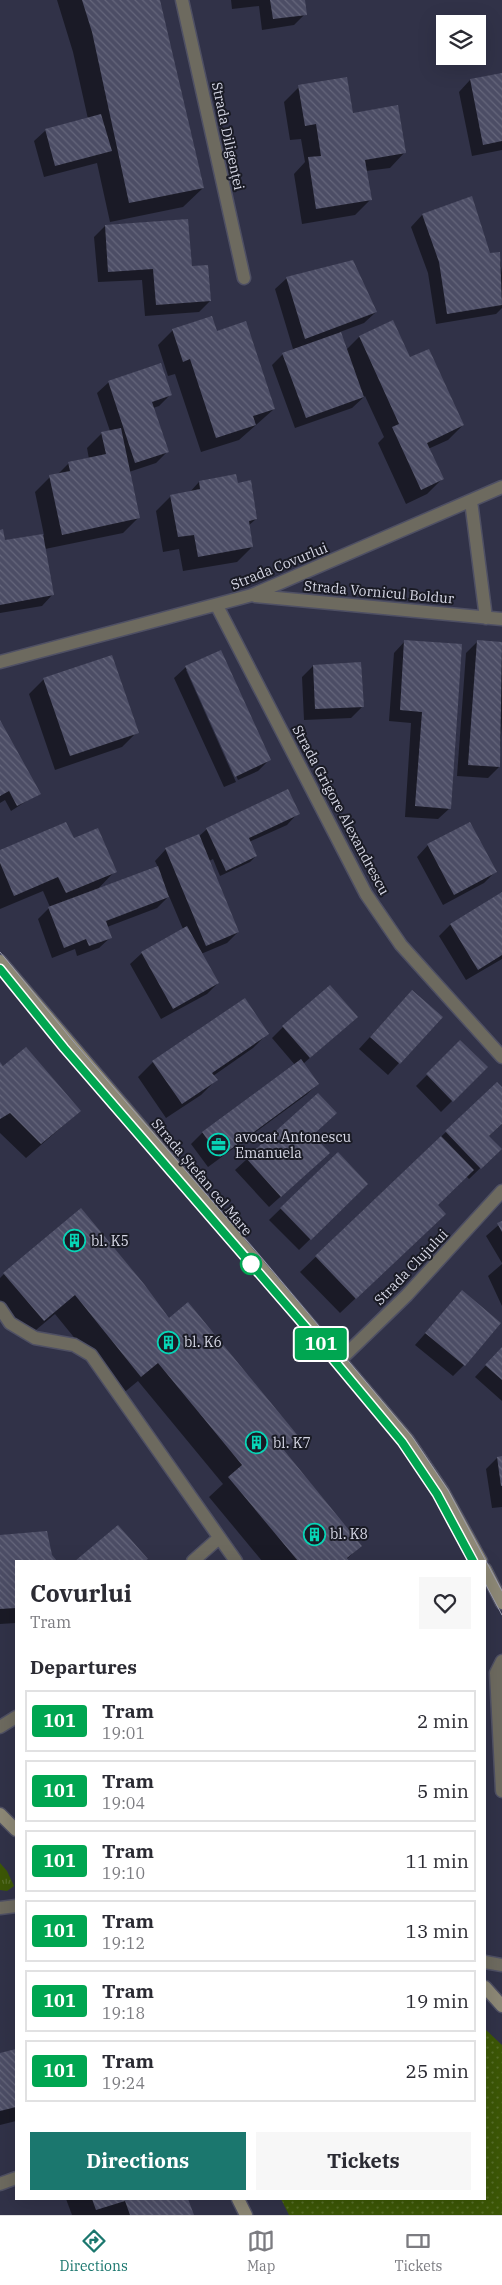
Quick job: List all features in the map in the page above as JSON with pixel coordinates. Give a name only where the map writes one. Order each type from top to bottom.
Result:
[{"type":"main road","name":"Strada Ștefan cel Mare","points":[[0,961],[407,1439],[442,1492],[480,1560]]},
{"type":"main road","points":[[486,1570],[502,1603]]},
{"type":"main road","points":[[0,1814],[15,1829]]},
{"type":"main road","points":[[486,1988],[502,2006]]},
{"type":"main road","points":[[238,2200],[246,2215]]},
{"type":"street","name":"Strada Diligenței","points":[[182,0],[244,278]]},
{"type":"street","name":"Strada Covurlui","points":[[0,662],[252,596],[502,487]]},
{"type":"street","points":[[471,501],[486,618]]},
{"type":"street","name":"Strada Vornicul Boldur","points":[[252,596],[502,619]]},
{"type":"street","name":"Strada Grigore Alexandrescu","points":[[217,606],[366,894],[401,945],[502,1057]]},
{"type":"street","name":"Strada Clujului","points":[[339,1361],[407,1295],[502,1191]]},
{"type":"street","points":[[0,1308],[10,1323],[35,1338],[74,1345],[91,1355],[235,1560]]},
{"type":"street","points":[[194,1560],[219,1538]]},
{"type":"street","points":[[502,1662],[496,1673],[502,1791]]},
{"type":"street","points":[[0,1728],[15,1718]]},
{"type":"street","points":[[0,1908],[15,1906]]},
{"type":"street","points":[[486,1962],[502,1965]]},
{"type":"street","points":[[0,2184],[15,2178]]},
{"type":"green space","points":[[0,1863],[7,1871],[14,1886],[7,1891],[0,1890]]},
{"type":"green space","points":[[486,2030],[502,2045],[502,2215],[289,2215],[282,2200],[486,2200]]},
{"type":"building","points":[[82,0],[160,0],[204,188],[129,203],[92,32]]},
{"type":"building","points":[[270,0],[305,0],[307,15],[273,19]]},
{"type":"building","points":[[502,73],[502,141],[483,145],[470,79]]},
{"type":"building","points":[[347,77],[353,113],[398,105],[406,153],[365,160],[372,200],[316,209],[308,157],[321,156],[316,124],[305,126],[298,85]]},
{"type":"building","points":[[101,114],[112,151],[55,166],[45,129]]},
{"type":"building","points":[[472,196],[490,253],[500,252],[502,305],[447,314],[439,262],[422,214]]},
{"type":"building","points":[[188,219],[192,266],[208,265],[211,301],[156,305],[153,269],[108,272],[105,225]]},
{"type":"building","points":[[353,260],[377,312],[305,339],[286,277]]},
{"type":"building","points":[[212,316],[217,331],[246,321],[275,409],[253,416],[256,425],[216,438],[190,359],[183,362],[172,329]]},
{"type":"building","points":[[393,320],[410,357],[429,349],[464,425],[427,443],[444,479],[421,490],[392,427],[399,424],[359,336]]},
{"type":"building","points":[[341,332],[364,397],[306,418],[282,353]]},
{"type":"building","points":[[161,363],[172,395],[152,402],[169,452],[135,463],[108,381]]},
{"type":"building","points":[[121,428],[140,518],[62,535],[49,475],[70,471],[68,462],[106,454],[101,432]]},
{"type":"building","points":[[236,474],[238,483],[251,480],[257,519],[249,521],[253,547],[198,557],[194,535],[178,537],[170,495],[200,489],[199,481]]},
{"type":"building","points":[[3,529],[5,540],[43,534],[54,595],[0,605],[0,530]]},
{"type":"building","points":[[404,640],[462,644],[451,809],[415,806],[422,712],[400,710]]},
{"type":"building","points":[[477,640],[502,642],[500,767],[468,765]]},
{"type":"building","points":[[221,650],[271,760],[235,777],[185,666]]},
{"type":"building","points":[[112,655],[139,733],[70,756],[43,678]]},
{"type":"building","points":[[361,662],[364,707],[315,709],[313,665]]},
{"type":"building","points":[[0,720],[41,794],[17,806],[9,791],[0,796]]},
{"type":"building","points":[[288,789],[300,814],[249,838],[257,856],[226,871],[206,828]]},
{"type":"building","points":[[66,822],[74,838],[98,828],[117,872],[66,893],[58,877],[14,896],[0,863],[0,850]]},
{"type":"building","points":[[470,822],[497,872],[454,895],[427,844]]},
{"type":"building","points":[[199,834],[239,932],[206,946],[165,848]]},
{"type":"building","points":[[158,866],[169,897],[106,921],[112,938],[89,946],[86,939],[64,948],[48,907]]},
{"type":"building","points":[[502,892],[502,955],[478,970],[450,924]]},
{"type":"building","points":[[187,926],[219,983],[173,1009],[141,952]]},
{"type":"building","points":[[330,985],[358,1017],[310,1058],[282,1026]]},
{"type":"building","points":[[412,990],[443,1017],[400,1064],[370,1037]]},
{"type":"building","points":[[245,998],[269,1034],[212,1073],[218,1080],[182,1104],[152,1061]]},
{"type":"building","points":[[460,1040],[488,1067],[453,1102],[426,1074]]},
{"type":"building","points":[[26,1047],[81,1111],[41,1144],[10,1113],[0,1119],[0,1062],[3,1066]]},
{"type":"building","points":[[301,1059],[319,1084],[220,1157],[202,1132]]},
{"type":"building","points":[[497,1082],[502,1087],[502,1124],[489,1136],[502,1149],[481,1169],[445,1131]]},
{"type":"building","points":[[318,1093],[337,1113],[313,1135],[330,1153],[281,1197],[246,1158]]},
{"type":"building","points":[[441,1136],[474,1170],[438,1205],[446,1214],[356,1299],[315,1256]]},
{"type":"building","points":[[338,1152],[368,1184],[311,1240],[280,1208]]},
{"type":"building","points":[[81,1208],[144,1284],[169,1318],[188,1302],[299,1437],[283,1449],[362,1546],[347,1558],[348,1560],[297,1560],[228,1477],[242,1465],[158,1363],[141,1377],[75,1295],[44,1321],[3,1273]]},
{"type":"building","points":[[502,1221],[502,1232],[497,1223]]},
{"type":"building","points":[[462,1290],[501,1323],[465,1366],[425,1333]]},
{"type":"building","points":[[502,1347],[502,1380],[485,1365]]},
{"type":"building","points":[[502,1456],[502,1486],[501,1486],[497,1457]]},
{"type":"building","points":[[118,1525],[148,1559],[146,1560],[76,1560]]},
{"type":"building","points":[[47,1531],[52,1555],[56,1560],[15,1560],[15,1608],[0,1609],[0,1535]]},
{"type":"building","points":[[15,2049],[15,2107],[0,2111],[0,2053]]},
{"type":"building","points":[[92,2200],[188,2200],[194,2215],[130,2215],[125,2201],[96,2210]]},
{"type":"tram line","points":[[0,952],[73,1041],[260,1256],[413,1438],[448,1490],[485,1560]]},
{"type":"tram line","points":[[0,969],[64,1048],[322,1346],[402,1442],[437,1495],[472,1560]]},
{"type":"tram line","name":"101","points":[[0,969],[64,1048],[322,1346],[402,1442],[437,1494],[472,1560]]},
{"type":"tram line","points":[[486,1561],[502,1591]]},
{"type":"tram line","points":[[486,1585],[502,1615]]},
{"type":"place","name":"avocat Antonescu Emanuela","points":[[219,1145]]},
{"type":"place","name":"bl. K5","points":[[75,1241]]},
{"type":"place","name":"bl. K6","points":[[168,1342]]},
{"type":"place","name":"bl. K7","points":[[257,1443]]},
{"type":"place","name":"bl. K8","points":[[314,1534]]}]
